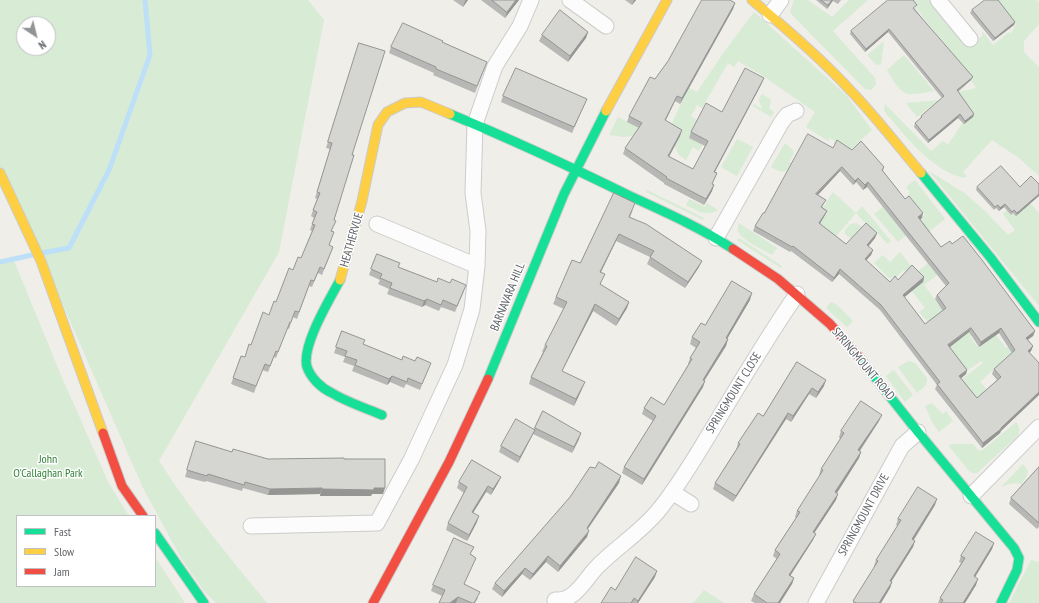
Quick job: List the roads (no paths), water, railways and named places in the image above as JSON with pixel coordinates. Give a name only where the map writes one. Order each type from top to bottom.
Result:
[{"type":"street","points":[[251,526],[377,523],[411,460],[455,365],[472,309],[477,266],[478,231],[472,193],[475,124],[496,66],[520,26],[531,0]]},
{"type":"street","points":[[570,0],[606,26]]},
{"type":"street","name":"BARNAVARA HILL","points":[[373,603],[470,420],[576,169],[667,0]]},
{"type":"street","points":[[752,0],[800,41],[851,90],[990,257],[1039,322]]},
{"type":"street","points":[[770,15],[781,0]]},
{"type":"street","points":[[938,0],[970,38]]},
{"type":"street","name":"HEATHERVUE","points":[[382,415],[331,393],[316,381],[308,366],[308,346],[320,317],[341,277],[362,201],[378,125],[387,112],[405,103],[421,102],[475,124],[576,169]]},
{"type":"street","points":[[716,238],[781,124],[787,115],[796,111]]},
{"type":"street","name":"SPRINGMOUNT ROAD","points":[[576,169],[716,238],[778,279],[830,324],[848,343],[918,432],[1014,548],[1019,558],[1017,570],[1001,603]]},
{"type":"street","points":[[0,173],[41,262],[122,486],[142,515]]},
{"type":"street","name":"HEATHERVUE","points":[[377,224],[477,266]]},
{"type":"street","name":"SPRINGMOUNT CLOSE","points":[[555,600],[562,601],[576,591],[600,564],[657,512],[672,492],[780,318],[797,294]]},
{"type":"street","points":[[971,496],[1039,427]]},
{"type":"street","name":"SPRINGMOUNT DRIVE","points":[[816,603],[902,446],[918,432]]},
{"type":"street","points":[[672,492],[691,504]]},
{"type":"street","points":[[156,534],[204,603]]},
{"type":"waterway","points":[[42,253],[69,248],[109,170],[150,55],[145,0]]},
{"type":"waterway","points":[[0,262],[32,255]]},
{"type":"park label","name":"John O'Callaghan Park","points":[[48,467]]}]
